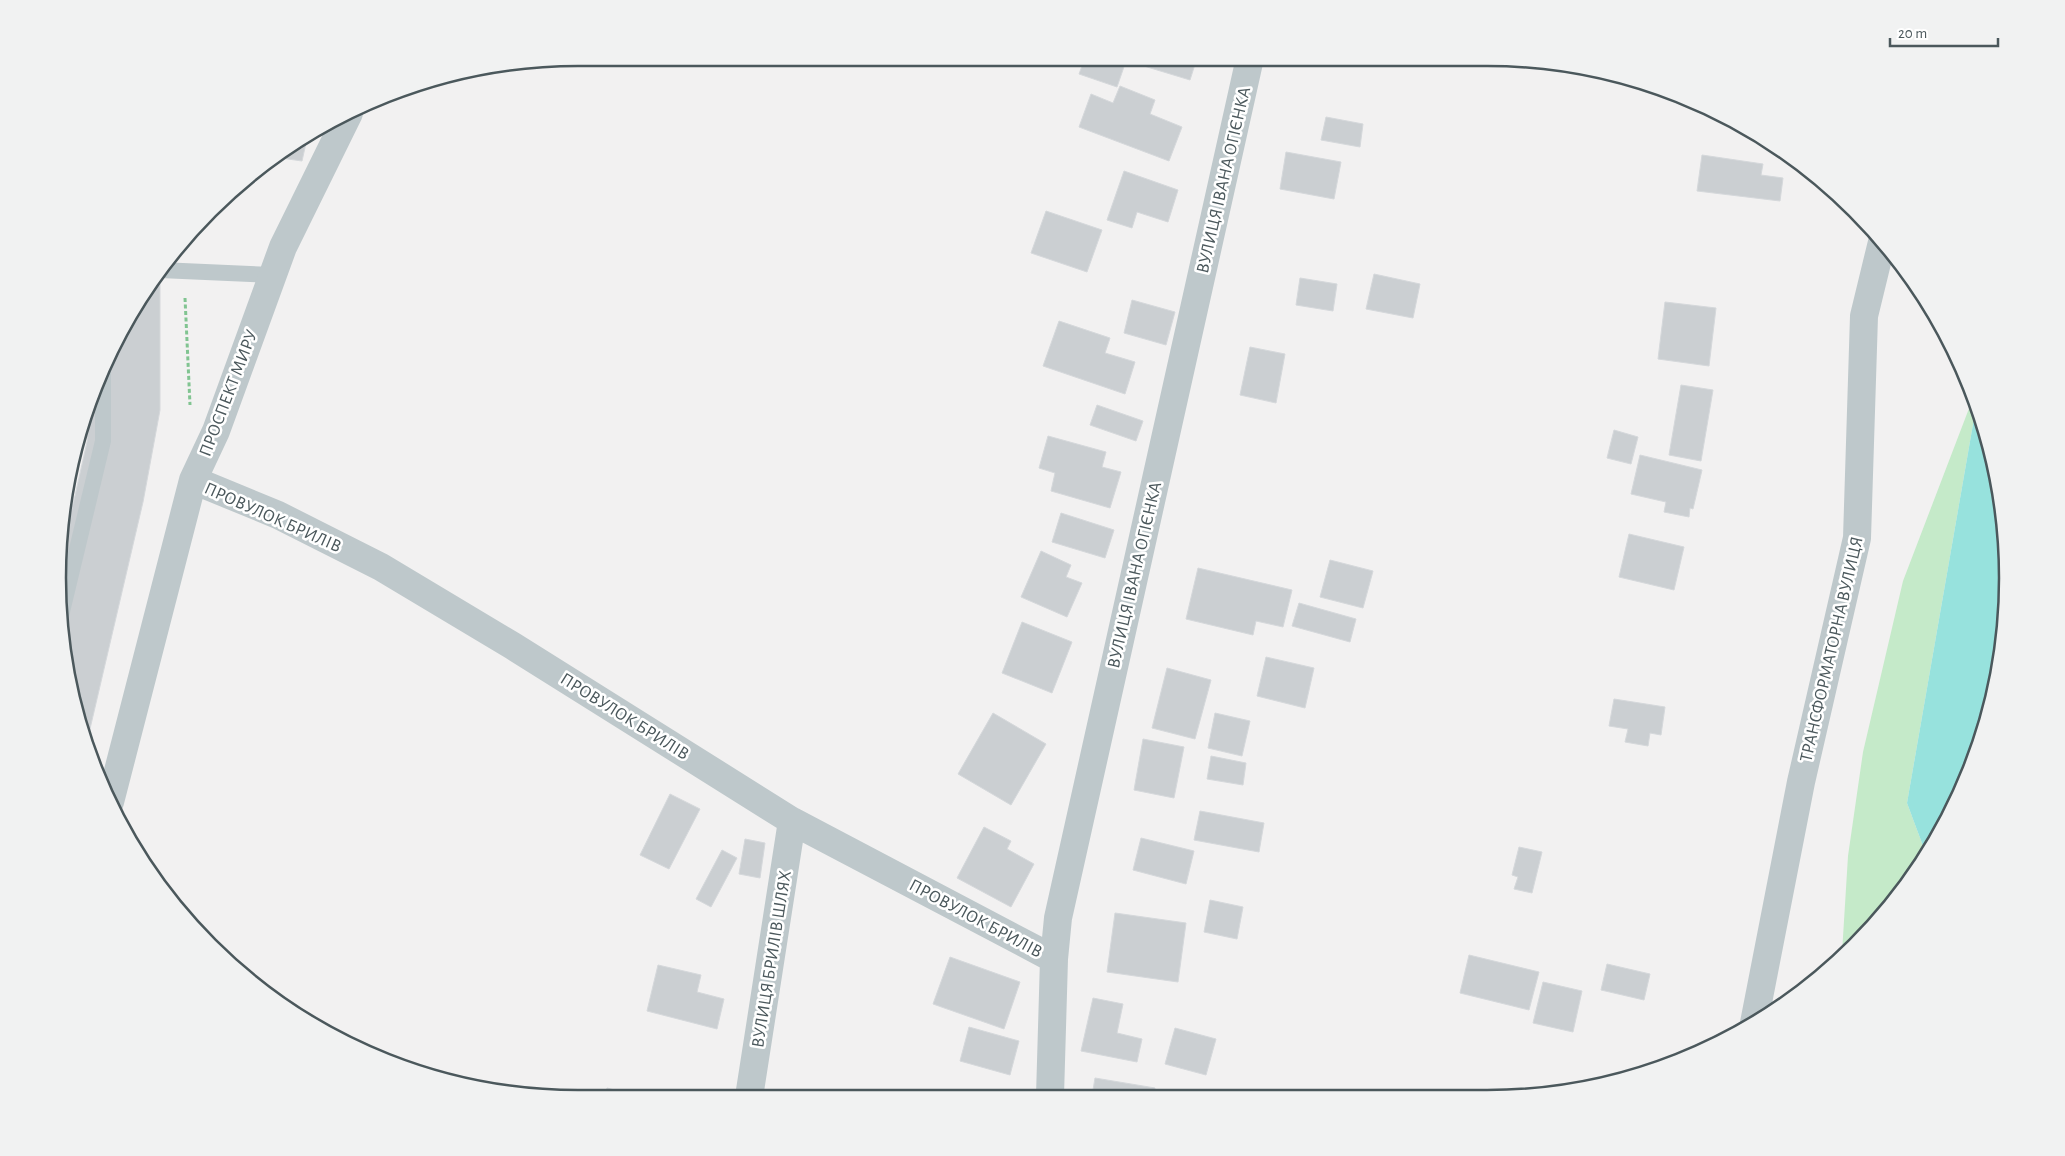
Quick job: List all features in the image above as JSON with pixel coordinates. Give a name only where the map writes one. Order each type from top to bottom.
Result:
[{"type":"street","name":"ВУЛИЦЯ ІВАНА ОГІЄНКА","points":[[1050,1090],[1054,959],[1058,918],[1248,66]]},
{"type":"street","name":"ПРОСПЕКТ МИРУ","points":[[113,791],[193,480],[216,431],[283,248],[344,123]]},
{"type":"street","name":"ТРАНСФОРМАТОРНА ВУЛИЦЯ","points":[[1756,1013],[1801,782],[1857,538],[1864,316],[1880,250]]},
{"type":"street","name":"ПРОВУЛОК БРИЛІВ","points":[[193,480],[278,515],[381,568],[513,646],[792,821],[1054,959]]},
{"type":"street","name":"ВУЛИЦЯ БРИЛІВ ШЛЯХ","points":[[750,1090],[792,821]]},
{"type":"lane","points":[[169,270],[273,275]]},
{"type":"lane","points":[[66,593],[103,441],[103,387]]},
{"type":"path","points":[[184,271],[190,410]]},
{"type":"green space","points":[[1969,407],[1974,420],[1907,803],[1923,846],[1893,890],[1842,946],[1848,856],[1863,752],[1903,581]]},
{"type":"water","points":[[1974,420],[1989,478],[1998,545],[1998,611],[1989,678],[1972,742],[1960,774],[1923,846],[1907,803]]},
{"type":"building","points":[[1082,66],[1124,66],[1117,87],[1079,74]]},
{"type":"building","points":[[1144,66],[1194,66],[1190,80]]},
{"type":"building","points":[[1120,86],[1155,100],[1150,114],[1182,127],[1169,161],[1079,127],[1091,94],[1113,103]]},
{"type":"building","points":[[1326,117],[1363,124],[1360,147],[1321,140]]},
{"type":"building","points":[[306,145],[302,161],[285,159]]},
{"type":"building","points":[[1286,152],[1341,162],[1334,199],[1280,189]]},
{"type":"building","points":[[1702,155],[1763,164],[1761,175],[1783,178],[1780,201],[1697,191]]},
{"type":"building","points":[[1124,171],[1178,190],[1168,222],[1137,212],[1132,228],[1107,220]]},
{"type":"building","points":[[1046,211],[1102,230],[1087,272],[1031,253]]},
{"type":"building","points":[[1374,274],[1420,284],[1413,318],[1366,309]]},
{"type":"building","points":[[1300,278],[1337,284],[1333,311],[1296,305]]},
{"type":"building","points":[[160,284],[160,410],[143,502],[90,730],[76,678],[67,611],[66,578],[70,516],[93,414],[105,382],[135,322]]},
{"type":"building","points":[[1132,300],[1175,312],[1166,345],[1124,333]]},
{"type":"building","points":[[1665,302],[1716,308],[1709,366],[1658,359]]},
{"type":"building","points":[[1059,321],[1110,338],[1105,353],[1135,362],[1125,394],[1043,366]]},
{"type":"building","points":[[1250,347],[1285,354],[1276,403],[1240,395]]},
{"type":"building","points":[[1681,385],[1713,390],[1701,461],[1669,455]]},
{"type":"building","points":[[1097,405],[1143,421],[1136,441],[1090,425]]},
{"type":"building","points":[[1614,430],[1638,437],[1631,464],[1607,458]]},
{"type":"building","points":[[1048,436],[1106,452],[1102,467],[1121,472],[1110,508],[1051,491],[1055,473],[1039,468]]},
{"type":"building","points":[[1640,455],[1702,470],[1693,509],[1690,508],[1689,517],[1664,512],[1666,502],[1631,494]]},
{"type":"building","points":[[1061,513],[1114,530],[1105,558],[1052,542]]},
{"type":"building","points":[[1629,534],[1684,547],[1674,590],[1619,577]]},
{"type":"building","points":[[1041,551],[1071,565],[1066,577],[1082,583],[1067,617],[1021,597]]},
{"type":"building","points":[[1330,560],[1373,571],[1363,608],[1320,597]]},
{"type":"building","points":[[1198,568],[1292,590],[1283,627],[1256,621],[1253,635],[1186,619]]},
{"type":"building","points":[[1299,603],[1356,619],[1350,642],[1292,626]]},
{"type":"building","points":[[1022,622],[1072,642],[1052,693],[1002,673]]},
{"type":"building","points":[[1266,657],[1314,668],[1305,708],[1257,696]]},
{"type":"building","points":[[1167,668],[1211,680],[1195,739],[1152,728]]},
{"type":"building","points":[[1614,699],[1665,707],[1661,735],[1650,733],[1648,746],[1625,742],[1628,729],[1609,726]]},
{"type":"building","points":[[993,713],[1046,744],[1011,805],[958,774]]},
{"type":"building","points":[[1215,713],[1250,721],[1242,756],[1208,748]]},
{"type":"building","points":[[1143,739],[1184,747],[1174,798],[1134,790]]},
{"type":"building","points":[[1211,756],[1246,763],[1243,785],[1207,779]]},
{"type":"building","points":[[670,794],[700,809],[669,869],[640,855]]},
{"type":"building","points":[[1200,811],[1264,823],[1259,852],[1194,840]]},
{"type":"building","points":[[984,827],[1011,841],[1007,849],[1034,864],[1011,907],[957,878]]},
{"type":"building","points":[[1141,838],[1194,851],[1186,884],[1133,870]]},
{"type":"building","points":[[745,839],[765,843],[760,878],[739,874]]},
{"type":"building","points":[[1519,847],[1542,852],[1532,893],[1514,889],[1518,877],[1512,875]]},
{"type":"building","points":[[722,850],[737,858],[711,907],[696,899]]},
{"type":"building","points":[[1210,900],[1243,907],[1237,939],[1204,932]]},
{"type":"building","points":[[1115,913],[1186,923],[1178,982],[1107,972]]},
{"type":"building","points":[[1469,955],[1539,972],[1529,1010],[1460,993]]},
{"type":"building","points":[[950,957],[1020,982],[1004,1029],[933,1004]]},
{"type":"building","points":[[1607,964],[1650,974],[1644,1000],[1601,990]]},
{"type":"building","points":[[658,965],[701,975],[697,992],[724,999],[717,1029],[647,1011]]},
{"type":"building","points":[[1543,982],[1582,991],[1573,1032],[1533,1023]]},
{"type":"building","points":[[1093,998],[1123,1004],[1117,1033],[1142,1039],[1137,1062],[1081,1051]]},
{"type":"building","points":[[969,1027],[1019,1041],[1010,1075],[960,1061]]},
{"type":"building","points":[[1175,1028],[1216,1039],[1206,1075],[1165,1064]]},
{"type":"building","points":[[1095,1078],[1155,1088],[1155,1090],[1093,1090]]}]
